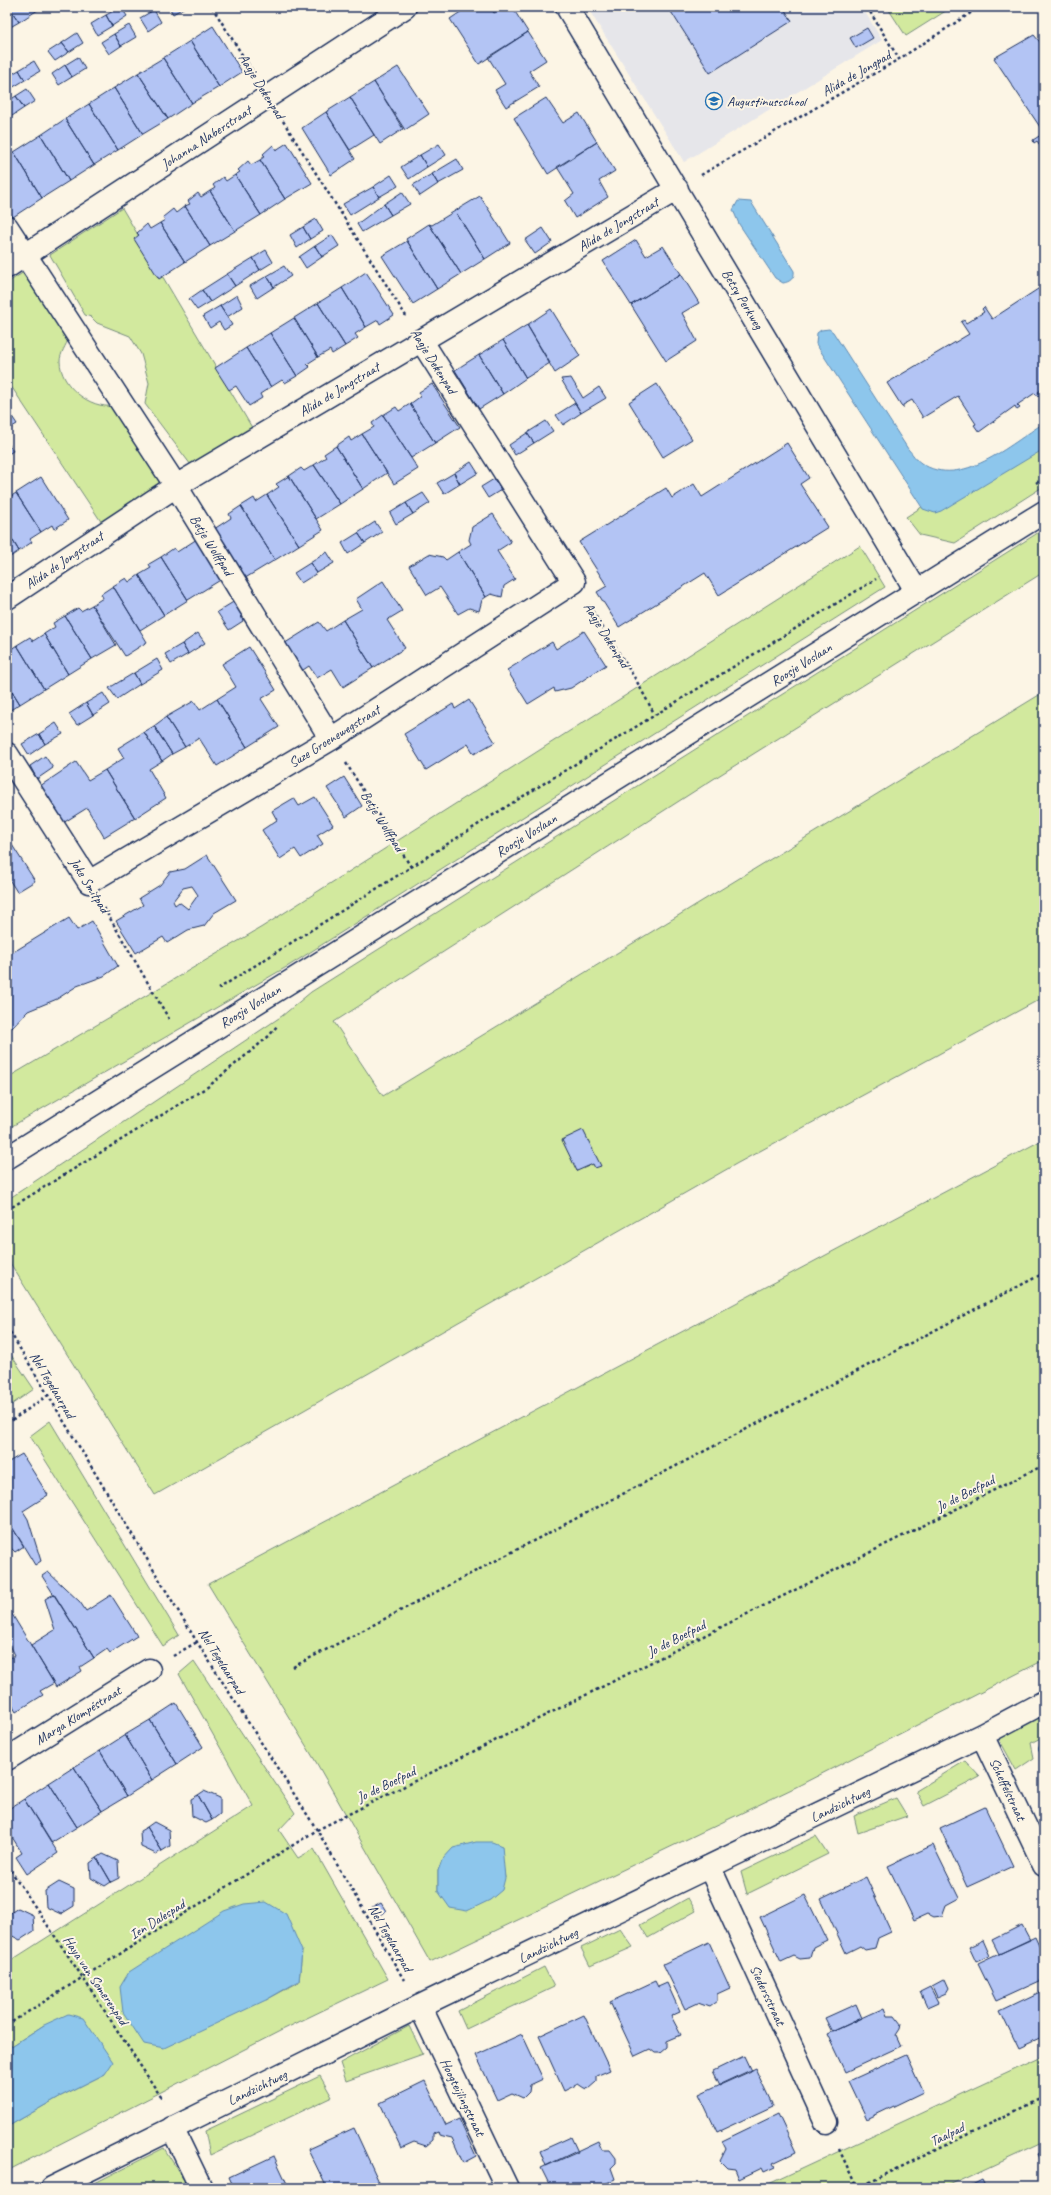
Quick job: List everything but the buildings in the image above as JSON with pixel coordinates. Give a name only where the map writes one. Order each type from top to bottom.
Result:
[{"type":"street","name":"Johanna Naberstraat","points":[[16,261],[405,7]]},
{"type":"street","name":"Betsy Perkweg","points":[[567,7],[917,592]]},
{"type":"street","name":"Alida de Jongstraat","points":[[7,598],[176,486],[677,189]]},
{"type":"street","name":"Betje Wolffpad","points":[[7,227],[16,261],[176,486],[331,739]]},
{"type":"street","name":"Aagje Dekenpad","points":[[421,340],[574,582]]},
{"type":"street","name":"Roosje Voslaan","points":[[7,1158],[1044,512]]},
{"type":"street","name":"Suze Groenewegstraat","points":[[89,882],[331,739],[574,582]]},
{"type":"street","name":"Joke Smitpad","points":[[7,754],[89,882]]},
{"type":"street","name":"Marga Klompéstraat","points":[[7,1760],[149,1670]]},
{"type":"street","name":"Landzichtweg","points":[[52,2188],[420,2006],[710,1868],[982,1735],[1044,1702]]},
{"type":"street","name":"Scheffelstraat","points":[[982,1735],[1044,1865]]},
{"type":"street","name":"Siedersstraat","points":[[710,1868],[826,2122]]},
{"type":"street","name":"Hoogteijlingstraat","points":[[420,2006],[507,2188]]},
{"type":"street","points":[[172,2128],[201,2188]]},
{"type":"path","name":"Aagje Dekenpad","points":[[212,7],[421,340]]},
{"type":"path","points":[[867,7],[899,59]]},
{"type":"path","name":"Alida de Jongpad","points":[[677,189],[899,59],[980,7]]},
{"type":"path","points":[[1030,486],[1044,478]]},
{"type":"path","points":[[217,990],[411,867],[900,564]]},
{"type":"path","name":"Aagje Dekenpad","points":[[574,582],[636,680],[655,715]]},
{"type":"path","name":"Betje Wolffpad","points":[[331,739],[411,867]]},
{"type":"path","name":"Joke Smitpad","points":[[89,882],[169,1019]]},
{"type":"path","points":[[163,1024],[176,1015]]},
{"type":"path","points":[[293,1667],[1044,1273]]},
{"type":"path","name":"Nel Tegelaarpad","points":[[7,1327],[197,1642],[316,1830],[420,2006]]},
{"type":"path","points":[[7,1424],[48,1395]]},
{"type":"path","name":"Jo de Boefpad","points":[[316,1830],[1044,1465]]},
{"type":"path","points":[[182,1650],[197,1642]]},
{"type":"path","name":"Ien Dalespad","points":[[7,2025],[84,1978],[316,1830]]},
{"type":"path","name":"Haya van Somerenpad","points":[[7,1865],[58,1942],[84,1978],[167,2107]]},
{"type":"path","name":"Taalpad","points":[[858,2188],[1044,2097]]},
{"type":"path","points":[[842,2156],[858,2188]]},
{"type":"shaded area","name":"Augustinusschool","points":[[587,7],[862,7],[882,40],[684,162]]},
{"type":"green space","points":[[887,7],[952,7],[906,36]]},
{"type":"green space","points":[[122,208],[254,431],[194,469],[145,404],[149,383],[141,354],[130,336],[97,323],[91,317],[85,315],[50,255]]},
{"type":"green space","points":[[27,270],[69,338],[60,358],[61,370],[65,379],[78,394],[86,400],[95,404],[114,406],[165,488],[104,526],[7,380],[7,283]]},
{"type":"green space","points":[[1044,429],[1044,486],[955,543],[920,535],[906,517]]},
{"type":"green space","points":[[1044,529],[1044,572],[715,778],[334,1022],[383,1096],[1044,692],[1044,997],[736,1164],[155,1495],[7,1258],[7,1200],[282,1016],[311,992]]},
{"type":"green space","points":[[860,546],[885,587],[290,965],[7,1129],[7,1078],[262,927]]},
{"type":"green space","points":[[1044,1139],[1044,1660],[796,1787],[430,1962],[316,1762],[208,1584]],"holes":[[[442,1860],[503,1866],[505,1878],[438,1891],[438,1871]]]},
{"type":"green space","points":[[7,1349],[34,1389],[8,1407],[7,1406]]},
{"type":"green space","points":[[50,1421],[179,1635],[163,1646],[30,1436]]},
{"type":"green space","points":[[194,1661],[295,1813],[279,1830],[298,1858],[314,1849],[388,1979],[282,2030],[7,2171],[7,2127],[61,2096],[105,2074],[44,2025],[7,2049],[7,1963],[253,1806],[179,1674]],"holes":[[[302,1951],[299,1982],[266,2000]]]},
{"type":"green space","points":[[1044,1715],[1044,1736],[1031,1743],[1034,1758],[1016,1770],[999,1739]]},
{"type":"green space","points":[[965,1761],[980,1777],[924,1806],[916,1791]]},
{"type":"green space","points":[[896,1798],[907,1816],[858,1833],[854,1816]]},
{"type":"green space","points":[[816,1836],[828,1854],[747,1894],[741,1872]]},
{"type":"green space","points":[[688,1898],[696,1911],[648,1938],[640,1925]]},
{"type":"green space","points":[[620,1929],[633,1947],[590,1966],[581,1948]]},
{"type":"green space","points":[[544,1967],[554,1987],[466,2029],[458,2011]]},
{"type":"green space","points":[[409,2026],[423,2054],[346,2081],[340,2063]]},
{"type":"green space","points":[[1044,2056],[1044,2142],[945,2188],[760,2188]]},
{"type":"green space","points":[[320,2076],[332,2097],[210,2155],[205,2131]]},
{"type":"green space","points":[[164,2148],[185,2182],[172,2188],[85,2188]]},
{"type":"water","points":[[738,201],[751,202],[794,271],[794,276],[790,281],[783,283],[775,278],[739,224],[733,210]]},
{"type":"water","points":[[829,329],[833,332],[908,449],[921,463],[936,470],[952,471],[969,468],[1001,452],[1044,423],[1044,449],[941,511],[935,513],[923,509],[816,344],[817,333],[821,330]]},
{"type":"water","points":[[476,1842],[492,1842],[502,1846],[505,1878],[502,1890],[490,1900],[467,1911],[450,1908],[438,1891],[438,1871],[442,1860],[453,1848]]},
{"type":"water","points":[[266,1902],[286,1914],[302,1951],[299,1981],[266,2000],[164,2048],[144,2044],[123,2012],[120,1987],[129,1972],[224,1911],[244,1904]]},
{"type":"water","points":[[68,2014],[83,2018],[113,2062],[105,2074],[61,2096],[7,2127],[7,2049],[44,2025]]},
{"type":"place","name":"Augustinusschool","points":[[714,101]]}]
